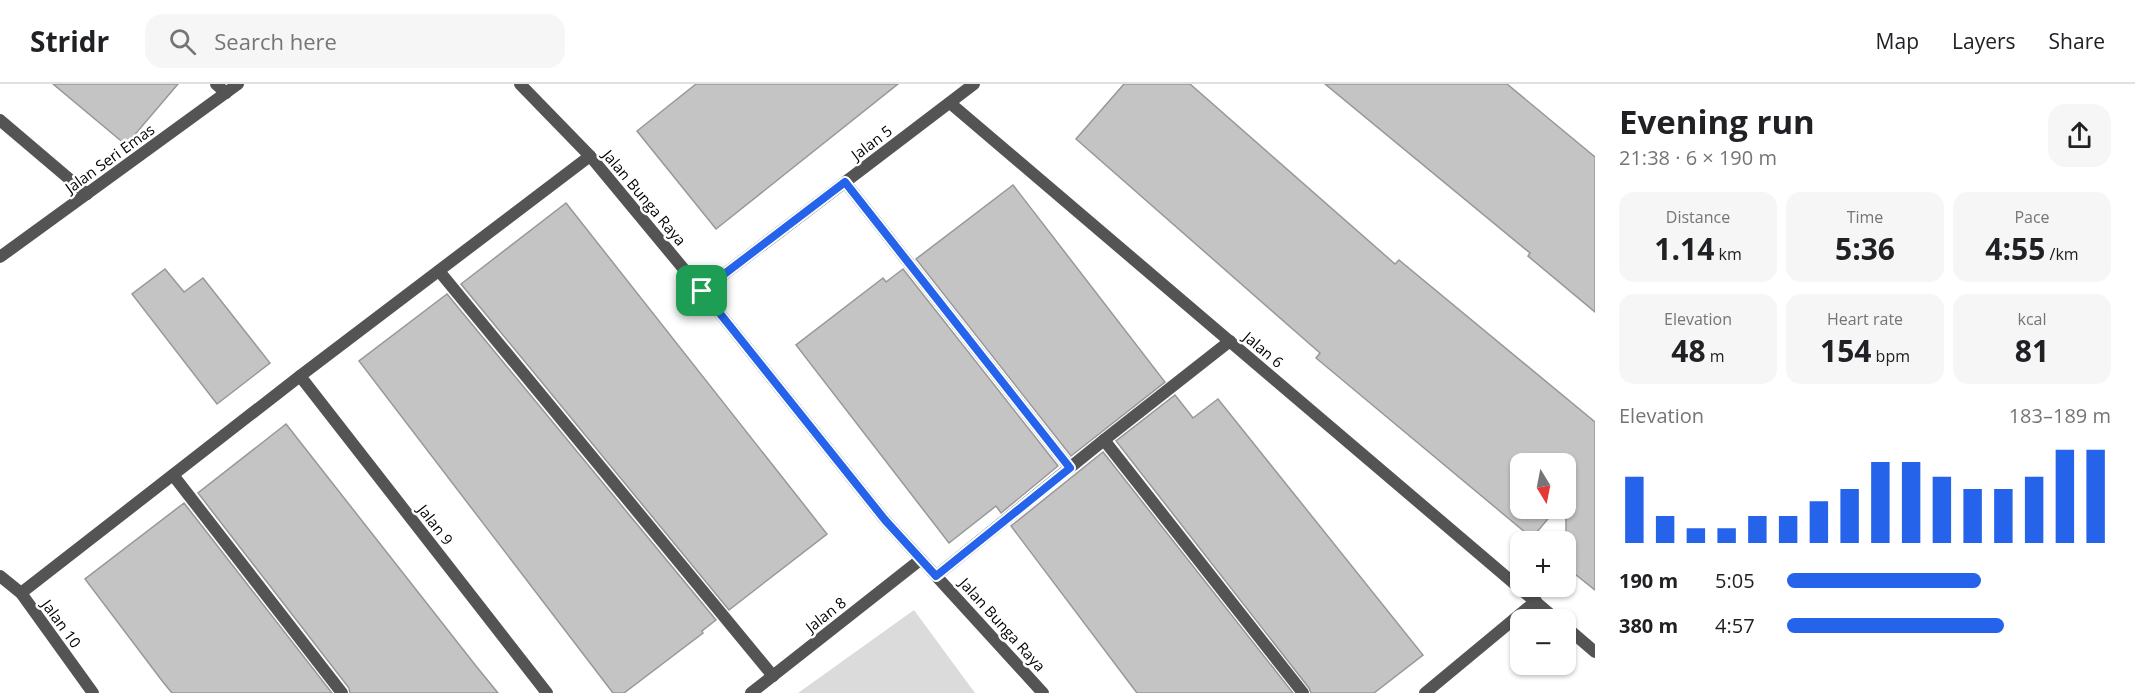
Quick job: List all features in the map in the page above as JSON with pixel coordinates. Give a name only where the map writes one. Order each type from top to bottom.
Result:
[{"type":"street","points":[[216,84],[226,93]]},
{"type":"street","name":"Jalan Seri Emas","points":[[0,257],[238,84]]},
{"type":"street","name":"Jalan Bunga Raya","points":[[520,84],[590,156],[702,291],[885,520],[1043,693]]},
{"type":"street","name":"Jalan 5","points":[[702,291],[974,84]]},
{"type":"street","name":"Jalan 6","points":[[950,103],[1545,609]]},
{"type":"street","points":[[0,120],[87,194]]},
{"type":"street","points":[[21,593],[300,376],[590,156]]},
{"type":"street","points":[[845,182],[1070,468]]},
{"type":"street","points":[[439,271],[772,676]]},
{"type":"street","points":[[936,576],[1230,341]]},
{"type":"street","name":"Jalan 9","points":[[300,376],[547,693]]},
{"type":"street","points":[[1104,440],[1303,693]]},
{"type":"street","points":[[173,475],[342,693]]},
{"type":"street","name":"Jalan 8","points":[[751,693],[920,560]]},
{"type":"street","name":"Jalan 10","points":[[0,576],[21,593],[93,693]]},
{"type":"street","points":[[1425,693],[1536,601]]},
{"type":"street","points":[[1576,636],[1595,652]]},
{"type":"shaded area","points":[[914,610],[975,693],[798,693]]},
{"type":"building","points":[[53,84],[178,84],[126,145]]},
{"type":"building","points":[[696,84],[898,84],[716,229],[637,131]]},
{"type":"building","points":[[1124,84],[1190,84],[1395,264],[1399,260],[1595,422],[1595,590],[1576,575],[1576,531],[1566,531],[1566,519],[1576,519],[1576,453],[1510,453],[1510,519],[1548,519],[1538,531],[1524,531],[1316,358],[1320,353],[1076,139]]},
{"type":"building","points":[[1325,84],[1507,84],[1595,157],[1595,312],[1528,256],[1530,253]]},
{"type":"building","points":[[1013,185],[1165,382],[1071,456],[916,259]]},
{"type":"building","points":[[566,203],[827,534],[729,610],[461,284]]},
{"type":"building","points":[[165,269],[184,292],[203,278],[270,363],[217,404],[132,294]]},
{"type":"building","points":[[903,269],[1058,466],[1001,513],[996,506],[949,543],[796,345],[883,278],[886,282]]},
{"type":"building","points":[[447,294],[716,620],[702,631],[703,633],[624,693],[613,693],[359,361]]},
{"type":"building","points":[[1175,395],[1193,418],[1218,399],[1423,655],[1374,693],[1311,693],[1116,441]]},
{"type":"building","points":[[286,424],[498,693],[350,693],[349,688],[198,493]]},
{"type":"building","points":[[1103,452],[1293,693],[1137,693],[1011,526]]},
{"type":"building","points":[[184,503],[332,693],[172,693],[163,682],[85,579]]},
{"type":"route","points":[[845,182],[1070,468],[936,576],[885,520],[702,291],[845,182]]}]
